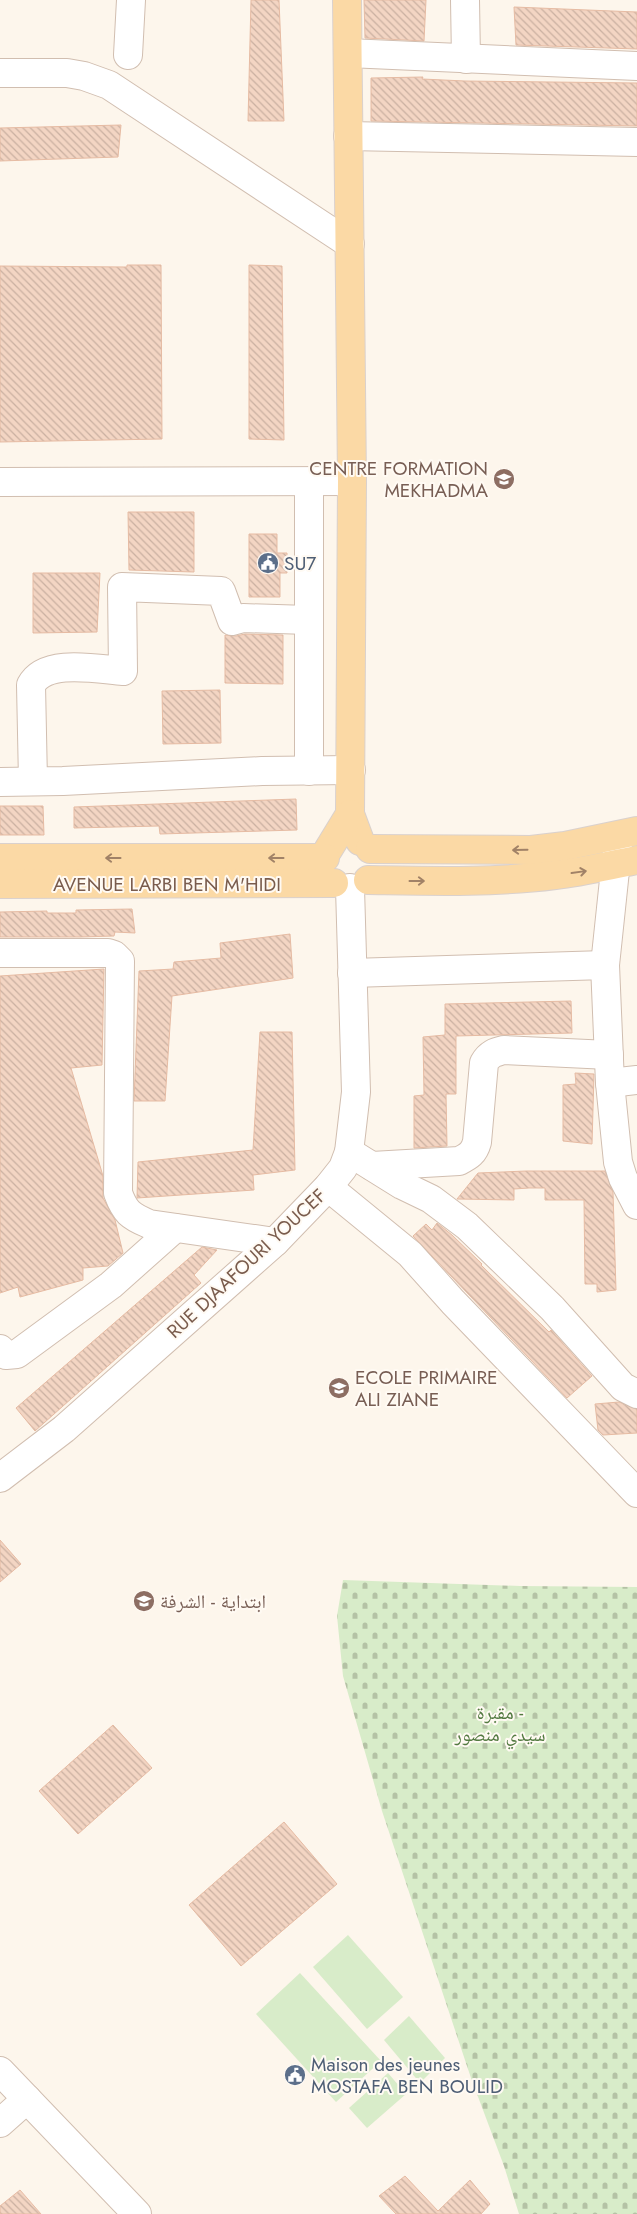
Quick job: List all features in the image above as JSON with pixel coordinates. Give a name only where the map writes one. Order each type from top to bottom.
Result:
[{"type":"main road","points":[[347,0],[352,481],[350,814],[365,845],[374,857],[374,865],[350,884],[326,874],[326,854],[350,814]]},
{"type":"main road","points":[[326,854],[341,840],[349,838],[365,845],[531,850],[565,846],[628,833]]},
{"type":"main road","name":"AVENUE LARBI BEN M'HIDI","points":[[0,858],[326,854]]},
{"type":"main road","name":"AVENUE LARBI BEN M'HIDI","points":[[0,884],[350,884],[448,881],[520,878],[579,872],[626,862]]},
{"type":"street","points":[[128,55],[131,0]]},
{"type":"street","points":[[465,0],[466,60]]},
{"type":"street","points":[[348,53],[466,60],[637,66]]},
{"type":"street","points":[[0,73],[67,73],[84,76],[109,85],[350,244]]},
{"type":"street","points":[[348,136],[637,142]]},
{"type":"street","points":[[0,482],[309,483],[352,481]]},
{"type":"street","points":[[309,483],[309,771]]},
{"type":"street","points":[[33,781],[31,685],[41,673],[55,668],[123,671],[122,587],[221,590],[232,621],[243,618],[308,620]]},
{"type":"street","points":[[0,782],[262,771],[351,770]]},
{"type":"street","points":[[628,833],[626,862],[605,965],[610,1083],[618,1162],[623,1178],[636,1200]]},
{"type":"street","name":"RUE DJAAFOURI YOUCEF","points":[[4,1466],[64,1429],[275,1242],[328,1187],[343,1168],[349,1152],[356,1092],[350,884]]},
{"type":"street","points":[[0,953],[108,953],[120,960],[118,1193],[124,1209],[134,1218],[149,1224],[275,1242]]},
{"type":"street","points":[[352,973],[605,965]]},
{"type":"street","points":[[372,1166],[459,1161],[470,1156],[475,1150],[477,1142],[484,1063],[488,1056],[495,1052],[504,1050],[609,1055]]},
{"type":"street","points":[[610,1083],[637,1080]]},
{"type":"street","points":[[349,1152],[402,1185],[431,1199],[467,1226],[552,1308],[623,1387],[637,1394]]},
{"type":"street","points":[[328,1187],[410,1254],[453,1302],[637,1493]]},
{"type":"street","points":[[0,1349],[6,1355],[17,1354],[111,1285],[175,1228]]},
{"type":"street","points":[[0,2071],[137,2214]]},
{"type":"street","points":[[0,2123],[27,2099]]},
{"type":"green space","name":"مقبرة - سيدي منصور","points":[[343,1580],[520,1586],[637,1587],[637,2214],[519,2214],[504,2166],[471,2078],[382,1811],[343,1676],[337,1616]]},
{"type":"green space","points":[[348,1935],[403,1997],[367,2029],[313,1967]]},
{"type":"green space","points":[[300,1973],[381,2061],[336,2102],[256,2014]]},
{"type":"green space","points":[[409,2016],[445,2058],[420,2083],[384,2040]]},
{"type":"green space","points":[[388,2073],[406,2094],[367,2128],[349,2108]]},
{"type":"building","points":[[251,0],[279,0],[284,121],[248,121]]},
{"type":"building","points":[[364,0],[426,0],[424,41],[365,38]]},
{"type":"building","points":[[514,7],[637,12],[637,49],[516,45]]},
{"type":"building","points":[[423,77],[422,79],[465,81],[637,83],[637,126],[371,121],[371,78]]},
{"type":"building","points":[[121,125],[118,157],[0,161],[0,128]]},
{"type":"building","points":[[127,265],[161,265],[162,439],[0,442],[0,266],[127,267]]},
{"type":"building","points":[[249,265],[282,266],[284,440],[249,439]]},
{"type":"building","points":[[128,512],[194,512],[194,572],[129,570]]},
{"type":"building","name":"SU7","points":[[249,534],[277,534],[277,553],[287,553],[287,573],[280,573],[280,597],[249,597]]},
{"type":"building","points":[[33,573],[100,573],[97,632],[33,633]]},
{"type":"building","points":[[245,634],[283,635],[283,684],[225,683],[225,635],[236,636]]},
{"type":"building","points":[[220,690],[221,743],[163,744],[162,691]]},
{"type":"building","points":[[296,799],[297,830],[160,834],[159,826],[74,828],[74,807]]},
{"type":"building","points":[[0,806],[43,806],[44,835],[0,835]]},
{"type":"building","points":[[132,909],[135,933],[115,932],[114,936],[0,937],[0,912],[47,911],[47,913],[76,913],[76,910]]},
{"type":"building","points":[[290,934],[293,978],[172,996],[165,1101],[134,1101],[139,971],[173,969],[174,962],[221,958],[220,943]]},
{"type":"building","points":[[104,969],[102,1065],[71,1068],[103,1176],[103,1198],[115,1220],[123,1253],[108,1266],[83,1268],[83,1280],[20,1297],[18,1287],[0,1293],[0,976]]},
{"type":"building","points":[[571,1001],[572,1033],[456,1036],[456,1094],[446,1094],[447,1146],[414,1148],[414,1096],[424,1095],[423,1037],[445,1035],[445,1004]]},
{"type":"building","points":[[260,1032],[292,1032],[295,1170],[253,1175],[254,1190],[137,1198],[138,1162],[253,1150]]},
{"type":"building","points":[[575,1073],[594,1074],[592,1144],[563,1141],[563,1085],[576,1084]]},
{"type":"building","points":[[605,1171],[613,1192],[616,1290],[597,1292],[597,1284],[585,1284],[584,1200],[545,1200],[545,1188],[514,1189],[514,1200],[457,1199],[478,1173]]},
{"type":"building","points":[[437,1223],[482,1264],[549,1332],[551,1330],[592,1376],[567,1398],[413,1236],[426,1224],[432,1230]]},
{"type":"building","points":[[202,1247],[217,1250],[194,1275],[201,1283],[35,1431],[16,1408]]},
{"type":"building","points":[[619,1402],[637,1409],[637,1433],[603,1435],[598,1430],[595,1404]]},
{"type":"building","points":[[0,1540],[21,1564],[0,1582]]},
{"type":"building","points":[[113,1725],[152,1768],[78,1834],[39,1791]]},
{"type":"building","points":[[284,1822],[337,1884],[241,1966],[189,1905]]},
{"type":"building","points":[[405,2176],[438,2211],[470,2180],[490,2204],[481,2214],[396,2214],[379,2196]]},
{"type":"building","points":[[20,2190],[41,2214],[0,2214],[0,2206]]},
{"type":"place","name":"CENTRE FORMATION MEKHADMA","points":[[504,479]]},
{"type":"place","name":"SU7","points":[[268,563]]},
{"type":"place","name":"ECOLE PRIMAIRE ALI ZIANE","points":[[339,1388]]},
{"type":"place","name":"ابتداية - الشرفة","points":[[144,1601]]},
{"type":"place","name":"Maison des jeunes MOSTAFA BEN BOULID","points":[[295,2075]]}]
